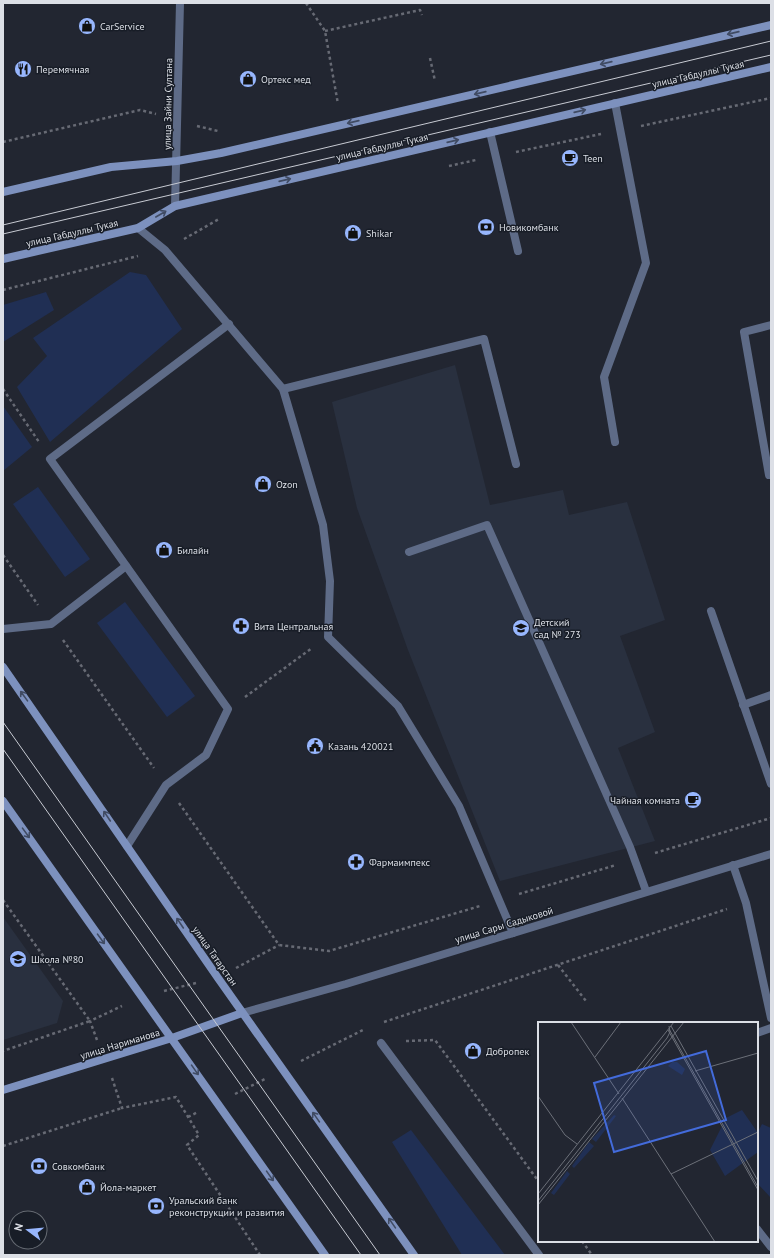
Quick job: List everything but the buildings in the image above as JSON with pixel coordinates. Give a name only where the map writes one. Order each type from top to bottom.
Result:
[{"type":"main road","points":[[3,192],[110,167],[177,161],[221,153],[771,25]]},
{"type":"main road","name":"улица Габдуллы Тукая","points":[[3,259],[138,228],[175,206],[771,67]]},
{"type":"main road","name":"улица Татарстан","points":[[3,667],[242,1013],[414,1255]]},
{"type":"main road","points":[[3,802],[325,1255]]},
{"type":"main road","name":"улица Нариманова","points":[[3,1090],[172,1038],[242,1013]]},
{"type":"street","name":"улица Зайни Султана","points":[[175,206],[180,3]]},
{"type":"street","points":[[615,103],[646,263],[604,377],[615,442]]},
{"type":"street","points":[[490,132],[518,251]]},
{"type":"street","points":[[138,228],[165,250],[283,389],[323,525],[330,581],[328,637],[398,706],[459,806],[501,900],[513,933]]},
{"type":"street","points":[[127,846],[166,785],[206,755],[228,709],[50,459],[229,324]]},
{"type":"street","points":[[769,475],[744,332],[771,325]]},
{"type":"street","points":[[283,389],[484,339],[516,464]]},
{"type":"street","points":[[409,552],[487,525],[635,859],[646,891]]},
{"type":"street","points":[[3,629],[51,624],[126,566]]},
{"type":"street","points":[[711,611],[771,784]]},
{"type":"street","points":[[743,705],[771,695]]},
{"type":"street","name":"улица Сары Садыковой","points":[[242,1013],[346,984],[771,854]]},
{"type":"street","points":[[733,865],[746,903],[771,1018]]},
{"type":"street","points":[[758,1033],[771,1028]]},
{"type":"street","points":[[381,1043],[540,1255]]},
{"type":"street","points":[[758,1230],[771,1247]]},
{"type":"path","points":[[306,3],[325,31],[338,104]]},
{"type":"path","points":[[325,31],[420,10],[422,15]]},
{"type":"path","points":[[430,58],[435,82]]},
{"type":"path","points":[[428,83],[443,80]]},
{"type":"path","points":[[442,167],[771,98]]},
{"type":"path","points":[[330,105],[345,102]]},
{"type":"path","points":[[3,142],[140,110],[215,131],[223,129]]},
{"type":"path","points":[[3,290],[165,250],[222,217]]},
{"type":"path","points":[[3,389],[50,459]]},
{"type":"path","points":[[228,709],[328,637]]},
{"type":"path","points":[[329,951],[771,818]]},
{"type":"path","points":[[3,900],[90,1021],[122,1108]]},
{"type":"path","points":[[538,1181],[435,1040],[381,1043],[368,1027],[746,903]]},
{"type":"path","points":[[3,1051],[90,1021],[142,996],[218,978],[279,945]]},
{"type":"path","points":[[558,965],[586,1001]]},
{"type":"path","points":[[3,1146],[122,1108],[176,1097],[199,1135],[187,1145],[260,1255]]},
{"type":"path","points":[[583,1242],[592,1255]]},
{"type":"shaded area","points":[[130,272],[146,275],[182,329],[50,442],[17,387],[47,356],[33,338]]},
{"type":"shaded area","points":[[46,292],[54,310],[3,342],[3,305]]},
{"type":"shaded area","name":"Детский сад № 273","points":[[455,365],[490,505],[563,490],[569,515],[627,502],[665,620],[620,636],[655,732],[618,748],[655,841],[500,881],[408,650],[357,508],[332,402]]},
{"type":"shaded area","points":[[3,406],[32,447],[3,471]]},
{"type":"shaded area","points":[[38,487],[90,559],[65,577],[13,504]]},
{"type":"shaded area","points":[[125,602],[195,696],[167,717],[97,623]]},
{"type":"shaded area","name":"Школа №80","points":[[3,917],[63,1001],[57,1023],[3,1040]]},
{"type":"shaded area","points":[[762,1124],[771,1128],[771,1198],[758,1184],[758,1132]]},
{"type":"shaded area","points":[[411,1130],[505,1255],[462,1255],[392,1142]]},
{"type":"tram line","points":[[3,225],[771,41]]},
{"type":"tram line","points":[[3,234],[771,55]]},
{"type":"tram line","points":[[3,722],[380,1255]]},
{"type":"tram line","points":[[3,749],[361,1255]]},
{"type":"place","name":"CarService","points":[[87,26]]},
{"type":"place","name":"Перемячная","points":[[23,69]]},
{"type":"place","name":"Ортекс мед","points":[[248,79]]},
{"type":"place","name":"Teen","points":[[570,158]]},
{"type":"place","name":"Новикомбанк","points":[[486,227]]},
{"type":"place","name":"Shikar","points":[[353,233]]},
{"type":"place","name":"Ozon","points":[[263,484]]},
{"type":"place","name":"Билайн","points":[[164,550]]},
{"type":"place","name":"Вита Центральная","points":[[241,626]]},
{"type":"place","name":"Детский сад № 273","points":[[521,628]]},
{"type":"place","name":"Казань 420021","points":[[315,746]]},
{"type":"place","name":"Чайная комната","points":[[693,800]]},
{"type":"place","name":"Фармаимпекс","points":[[356,862]]},
{"type":"place","name":"Школа №80","points":[[18,959]]},
{"type":"place","name":"Добропек","points":[[473,1051]]},
{"type":"place","name":"Совкомбанк","points":[[39,1166]]},
{"type":"place","name":"Йола-маркет","points":[[87,1187]]},
{"type":"place","name":"Уральский банк реконструкции и развития","points":[[156,1206]]}]
